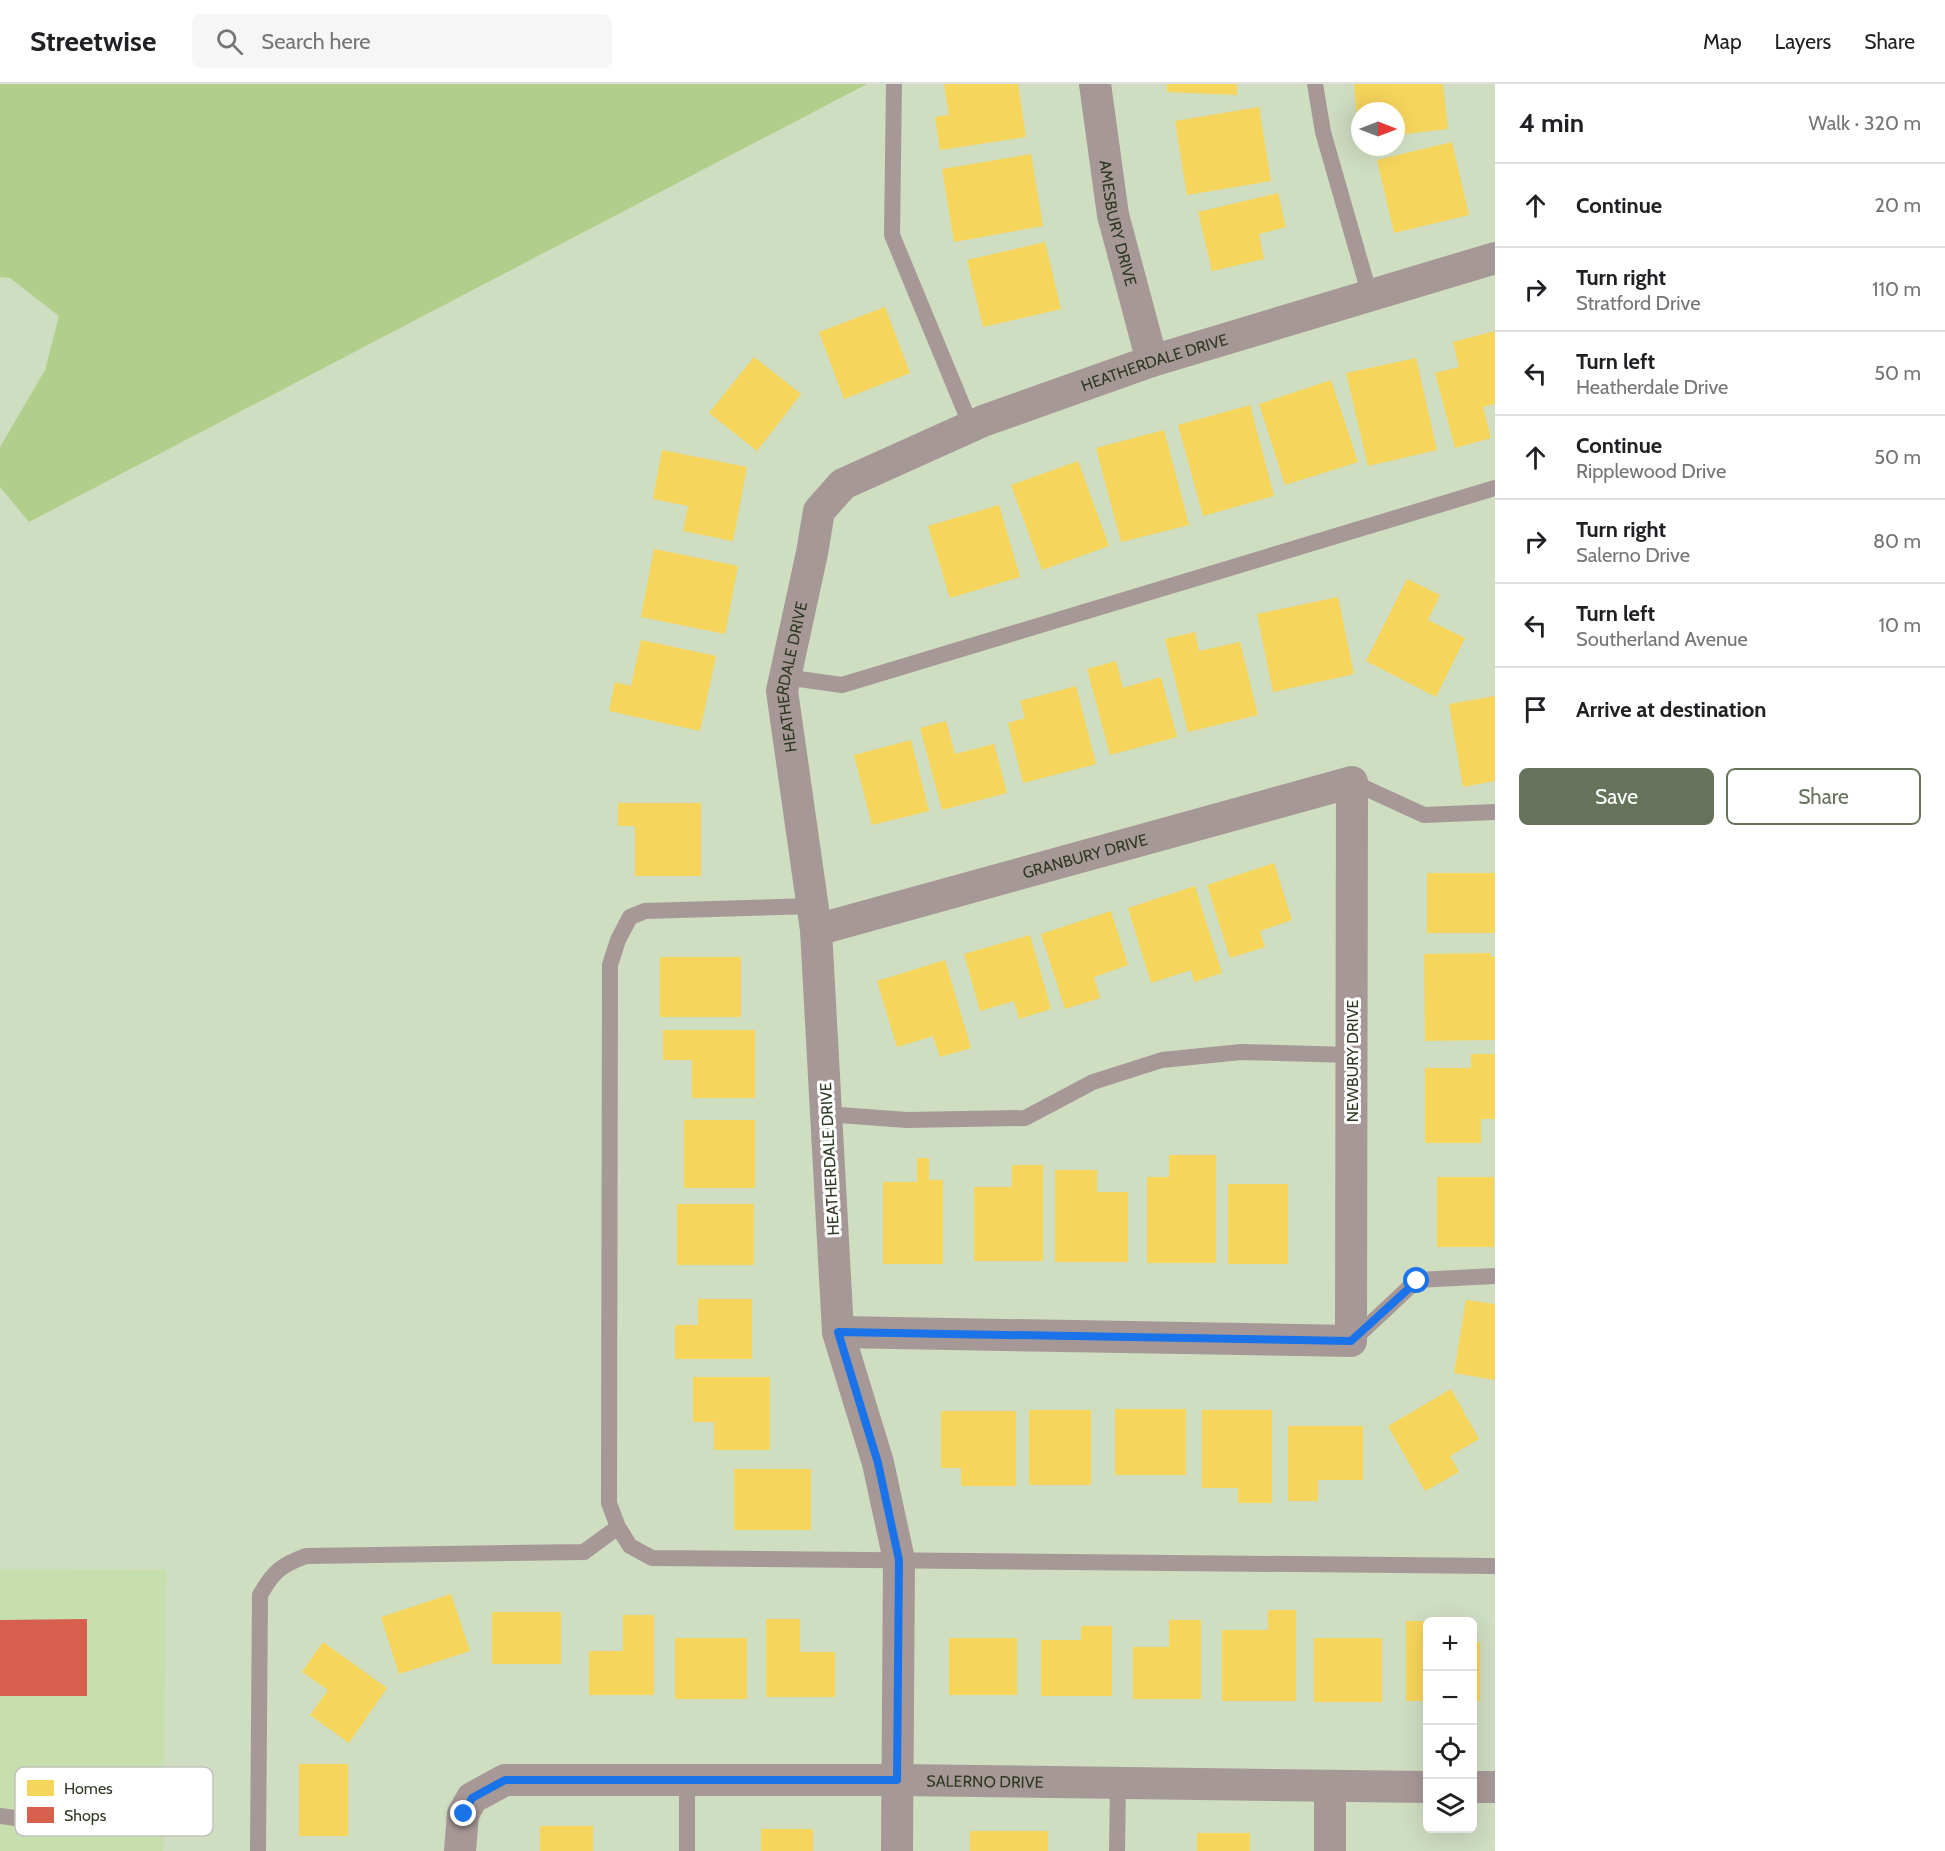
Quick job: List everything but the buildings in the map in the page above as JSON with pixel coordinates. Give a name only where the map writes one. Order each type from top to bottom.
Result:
[{"type":"street","name":"AMESBURY DRIVE","points":[[1095,84],[1113,215],[1152,361]]},
{"type":"street","name":"HEATHERDALE DRIVE","points":[[897,1851],[899,1560],[878,1463],[838,1332],[814,918],[782,691],[819,512],[843,484],[970,426],[1152,361],[1495,258]]},
{"type":"street","name":"GRANBURY DRIVE","points":[[814,918],[1352,782]]},
{"type":"street","name":"NEWBURY DRIVE","points":[[1351,1341],[1352,782]]},
{"type":"street","points":[[838,1332],[1351,1341]]},
{"type":"street","name":"SALERNO DRIVE","points":[[460,1851],[464,1814],[472,1798],[505,1780],[897,1780],[1423,1787]]},
{"type":"street","points":[[1330,1787],[1330,1851]]},
{"type":"street","points":[[1477,1787],[1495,1787]]},
{"type":"lane","points":[[894,84],[892,235],[970,426]]},
{"type":"lane","points":[[1314,84],[1323,132],[1370,296]]},
{"type":"lane","points":[[785,676],[842,685],[1495,488]]},
{"type":"lane","points":[[1352,782],[1424,815],[1495,812]]},
{"type":"lane","points":[[814,918],[645,911],[630,917],[615,948],[610,965],[609,1503],[618,1527],[630,1545],[651,1558],[1495,1566]]},
{"type":"lane","points":[[826,1114],[907,1120],[1025,1118],[1093,1082],[1162,1060],[1241,1052],[1352,1055]]},
{"type":"lane","points":[[1351,1341],[1417,1281],[1495,1276]]},
{"type":"lane","points":[[258,1851],[260,1595],[270,1576],[289,1562],[306,1556],[584,1552],[618,1527]]},
{"type":"lane","points":[[687,1780],[687,1851]]},
{"type":"lane","points":[[1117,1851],[1118,1783]]},
{"type":"lane","points":[[0,1816],[15,1818]]},
{"type":"shaded area","points":[[0,84],[867,84],[29,522],[0,487],[0,447],[45,370],[59,316],[10,278],[0,277]]},
{"type":"shaded area","points":[[0,1569],[166,1570],[164,1767],[15,1767],[15,1836],[163,1836],[163,1851],[0,1851]]},
{"type":"route","points":[[464,1814],[472,1798],[505,1780],[897,1780],[899,1560],[878,1463],[838,1332],[1351,1341],[1417,1281]]}]
